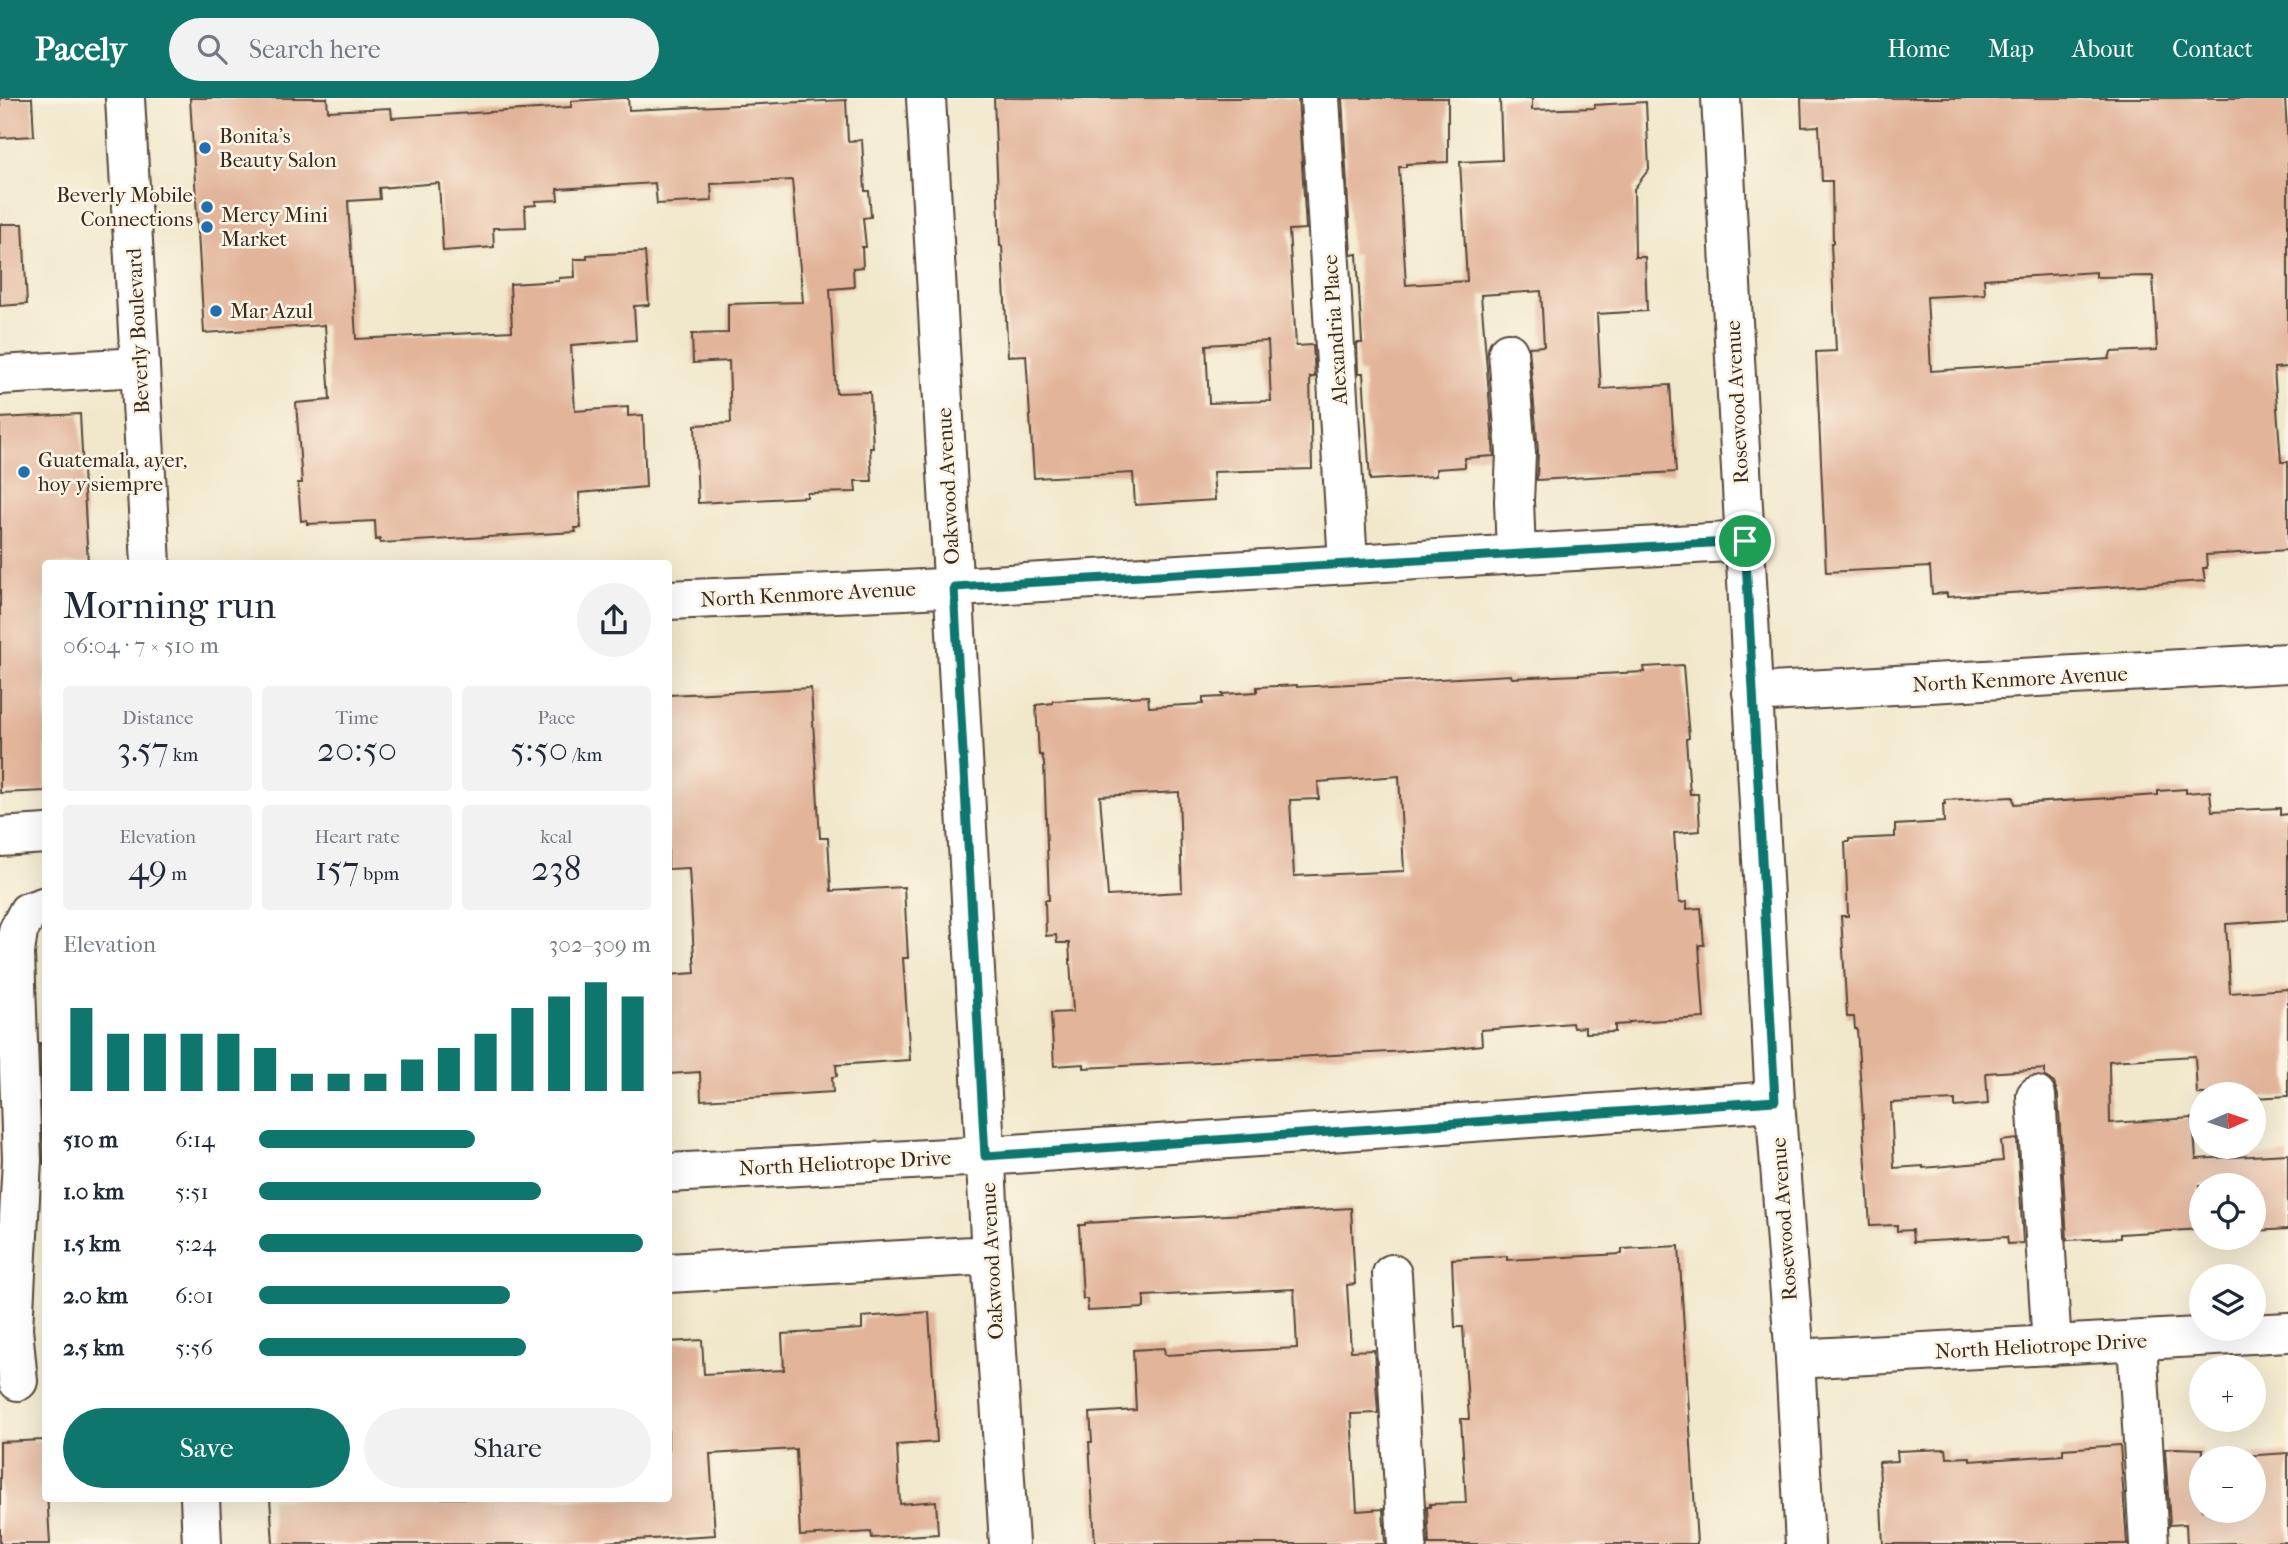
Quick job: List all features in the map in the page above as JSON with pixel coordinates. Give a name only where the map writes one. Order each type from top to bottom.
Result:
[{"type":"street","name":"Beverly Boulevard","points":[[125,98],[151,560]]},
{"type":"street","name":"Oakwood Avenue","points":[[926,98],[1009,1544]]},
{"type":"street","name":"Alexandria Place","points":[[1320,98],[1348,563]]},
{"type":"street","name":"Rosewood Avenue","points":[[1721,98],[1775,1101],[1795,1359],[1805,1544]]},
{"type":"street","points":[[1508,352],[1516,453],[1516,553]]},
{"type":"street","points":[[0,375],[140,367]]},
{"type":"street","name":"North Kenmore Avenue","points":[[672,600],[954,587],[1745,541]]},
{"type":"street","name":"North Kenmore Avenue","points":[[1752,693],[2288,663]]},
{"type":"street","points":[[0,837],[42,834]]},
{"type":"street","points":[[25,1381],[13,1329],[22,1160],[15,953],[18,931],[28,912],[42,907]]},
{"type":"street","points":[[2036,1096],[2052,1346]]},
{"type":"street","name":"North Heliotrope Drive","points":[[672,1173],[985,1156],[1775,1101]]},
{"type":"street","points":[[672,1273],[991,1255]]},
{"type":"street","points":[[1392,1274],[1406,1544]]},
{"type":"street","points":[[25,1381],[33,1328],[42,1315]]},
{"type":"street","name":"North Heliotrope Drive","points":[[1795,1359],[2288,1332]]},
{"type":"street","points":[[2128,1341],[2137,1544]]},
{"type":"street","points":[[2128,1341],[2149,1544]]},
{"type":"street","points":[[200,1502],[202,1544]]},
{"type":"building","points":[[0,98],[32,98],[34,136],[0,138]]},
{"type":"building","points":[[190,98],[327,98],[328,111],[391,108],[392,118],[571,107],[571,101],[621,98],[628,98],[629,110],[846,100],[848,141],[862,140],[865,191],[869,191],[871,217],[863,218],[866,247],[862,247],[863,267],[853,268],[854,287],[830,289],[836,393],[870,392],[872,481],[855,481],[856,492],[807,493],[807,497],[698,503],[695,425],[731,423],[729,361],[693,363],[692,334],[728,333],[728,304],[803,302],[792,180],[711,184],[712,201],[657,204],[655,183],[557,189],[558,200],[535,201],[536,205],[525,206],[526,227],[493,228],[494,247],[443,251],[439,183],[379,188],[380,199],[348,201],[356,339],[512,331],[510,284],[559,281],[559,278],[575,277],[574,259],[587,259],[587,255],[645,252],[649,305],[634,306],[636,340],[571,345],[575,411],[628,407],[628,416],[643,415],[646,487],[579,493],[581,528],[575,528],[576,532],[380,543],[380,539],[376,540],[375,521],[307,524],[307,520],[301,521],[298,483],[302,483],[296,403],[330,400],[325,325],[204,333]]},
{"type":"building","points":[[994,98],[1298,98],[1306,229],[1289,230],[1296,346],[1313,345],[1315,377],[1310,377],[1312,469],[1213,472],[1215,500],[1135,505],[1133,473],[1034,478],[1026,355],[1008,356]],"holes":[[[1268,341],[1271,401],[1209,403],[1206,345]]]},
{"type":"building","points":[[1342,98],[1448,98],[1448,162],[1406,164],[1406,167],[1399,167],[1406,285],[1467,281],[1460,162],[1502,160],[1500,98],[1532,98],[1532,110],[1595,108],[1594,105],[1646,102],[1649,169],[1634,189],[1635,257],[1645,257],[1647,311],[1597,314],[1601,389],[1670,385],[1676,472],[1537,480],[1538,451],[1529,347],[1544,346],[1541,291],[1481,295],[1494,456],[1465,458],[1465,467],[1436,469],[1436,476],[1370,480],[1363,373],[1358,373],[1357,343],[1362,343],[1357,254],[1351,255]]},
{"type":"building","points":[[1801,98],[2285,98],[2288,147],[2288,367],[2274,368],[2281,462],[2288,462],[2288,550],[2206,555],[2207,568],[2203,568],[2205,581],[1947,597],[1947,593],[1932,594],[1930,567],[1826,572],[1816,352],[1836,351],[1831,243],[1832,181],[1822,181],[1819,126],[1802,127]],"holes":[[[2096,272],[2096,277],[2153,276],[2157,350],[2111,352],[2109,359],[1931,371],[1927,297],[1985,294],[1984,279]]]},
{"type":"building","points":[[0,224],[23,224],[27,304],[0,306]]},
{"type":"building","points":[[80,414],[88,560],[42,560],[42,791],[0,793],[0,418]]},
{"type":"building","points":[[1683,665],[1690,794],[1698,794],[1700,831],[1674,833],[1679,903],[1687,902],[1687,909],[1701,908],[1704,945],[1699,945],[1704,1018],[1629,1022],[1615,1025],[1615,1032],[1585,1033],[1585,1027],[1573,1028],[1572,1023],[1481,1030],[1482,1045],[1446,1049],[1084,1068],[1084,1064],[1054,1066],[1051,1013],[1073,1012],[1069,943],[1057,943],[1056,935],[1046,936],[1045,900],[1049,900],[1044,763],[1042,755],[1039,755],[1036,705],[1053,701],[1148,696],[1149,707],[1203,704],[1203,698],[1257,692],[1257,687],[1511,675],[1512,678],[1645,672],[1644,667]],"holes":[[[1399,776],[1404,871],[1294,876],[1290,800],[1319,799],[1318,782]],[[1179,792],[1182,892],[1108,896],[1100,796]]]},
{"type":"building","points":[[811,688],[820,838],[828,838],[831,891],[904,887],[908,958],[903,958],[910,1060],[836,1065],[837,1076],[832,1077],[833,1092],[701,1100],[700,1072],[672,1074],[672,975],[695,973],[689,868],[672,869],[672,695]]},
{"type":"building","points":[[2158,791],[2210,791],[2212,811],[2280,808],[2280,815],[2288,814],[2288,920],[2226,924],[2230,993],[2288,989],[2288,1096],[2266,1097],[2266,1082],[2196,1082],[2195,1056],[2109,1061],[2110,1123],[2189,1118],[2189,1159],[2266,1159],[2266,1155],[2288,1154],[2288,1229],[2266,1230],[2266,1173],[2189,1173],[2189,1230],[2120,1234],[2120,1238],[2067,1240],[2058,1095],[2054,1083],[2045,1076],[2045,1069],[1986,1073],[1988,1104],[1955,1107],[1955,1100],[1891,1103],[1894,1168],[2003,1161],[2001,1141],[2017,1139],[2023,1243],[2008,1244],[2007,1237],[1913,1242],[1912,1230],[1897,1231],[1897,1225],[1870,1226],[1857,1029],[1854,1017],[1847,1017],[1841,916],[1848,916],[1845,842],[1849,842],[1849,839],[1895,837],[1895,825],[1944,822],[1945,800],[2013,797],[2014,804],[2158,795]]},
{"type":"building","points":[[40,1043],[42,1043],[42,1104]]},
{"type":"building","points":[[1351,1208],[1355,1284],[1347,1285],[1351,1351],[1374,1350],[1378,1413],[1351,1414],[1357,1511],[1383,1509],[1385,1544],[1095,1544],[1089,1442],[1092,1442],[1090,1413],[1136,1410],[1133,1350],[1164,1348],[1165,1355],[1297,1348],[1294,1289],[1144,1296],[1144,1308],[1088,1311],[1087,1299],[1083,1299],[1079,1225]]},
{"type":"building","points":[[1679,1246],[1697,1544],[1429,1544],[1427,1507],[1430,1507],[1430,1504],[1466,1503],[1461,1419],[1469,1419],[1463,1327],[1455,1327],[1452,1259],[1507,1256],[1507,1260],[1622,1254],[1622,1249]]},
{"type":"building","points":[[929,1312],[937,1442],[897,1445],[900,1504],[936,1501],[938,1534],[872,1538],[871,1532],[800,1536],[796,1449],[710,1454],[715,1535],[604,1544],[273,1544],[270,1502],[672,1502],[672,1342],[702,1340],[704,1374],[784,1370],[782,1334],[862,1329],[862,1317]]},
{"type":"building","points":[[42,1440],[42,1502],[48,1502],[50,1544],[0,1544],[0,1442]]},
{"type":"building","points":[[2120,1445],[2127,1544],[1883,1544],[1879,1462],[1898,1461],[1897,1451],[1946,1449],[1947,1458],[1970,1457],[1970,1461],[2063,1455],[2063,1449]]},
{"type":"building","points":[[2189,1448],[2189,1523],[2266,1523],[2266,1454],[2288,1453],[2288,1542],[2187,1544],[2186,1524],[2170,1525],[2165,1449]]},
{"type":"place","name":"Bonita's Beauty Salon","points":[[205,148]]},
{"type":"place","name":"Beverly Mobile Connections","points":[[207,207]]},
{"type":"place","name":"Mercy Mini Market","points":[[207,227]]},
{"type":"place","name":"Mar Azul","points":[[216,311]]},
{"type":"place","name":"Guatemala, ayer, hoy y siempre","points":[[24,472]]},
{"type":"route","points":[[1745,541],[1775,1101],[985,1156],[954,587],[1745,541]]}]
